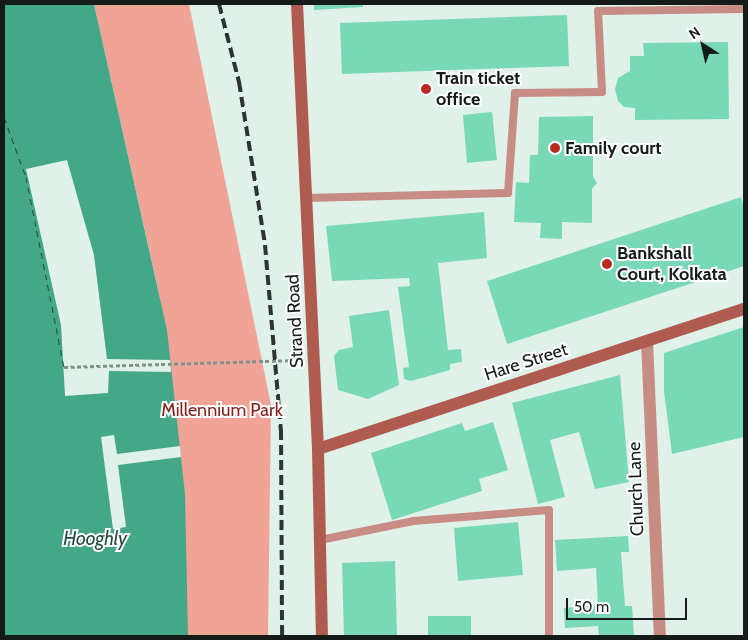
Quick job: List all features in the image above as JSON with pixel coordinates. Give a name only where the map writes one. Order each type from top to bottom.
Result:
[{"type":"main road","name":"Strand Road","points":[[297,4],[318,449],[322,636]]},
{"type":"main road","name":"Hare Street","points":[[318,449],[744,309]]},
{"type":"street","name":"Church Lane","points":[[647,341],[660,636]]},
{"type":"lane","points":[[306,198],[508,193],[515,94],[602,92],[598,11],[744,9]]},
{"type":"lane","points":[[320,540],[413,521],[549,510],[549,636]]},
{"type":"path","points":[[64,368],[314,360]]},
{"type":"green space","name":"Millennium Park","points":[[94,4],[189,4],[271,405],[268,636],[186,636],[171,372],[158,289]]},
{"type":"water","name":"Hooghly","points":[[4,4],[94,4],[167,330],[185,494],[188,636],[4,636]]},
{"type":"pier","points":[[67,160],[94,255],[107,359],[170,360],[171,372],[109,371],[108,393],[65,396],[61,325],[26,169]]},
{"type":"pier","points":[[114,435],[117,454],[180,446],[181,457],[118,465],[126,527],[113,529],[101,437]]},
{"type":"building","points":[[314,4],[363,4],[363,7],[314,10]]},
{"type":"building","points":[[567,15],[569,66],[342,74],[340,23]]},
{"type":"building","points":[[728,42],[729,119],[635,120],[635,108],[624,107],[618,101],[615,89],[618,78],[630,71],[630,56],[644,56],[643,43]]},
{"type":"building","points":[[492,112],[497,160],[467,163],[463,115]]},
{"type":"building","points":[[593,116],[593,177],[597,183],[592,189],[592,223],[562,222],[562,239],[540,238],[541,223],[514,222],[516,182],[529,183],[530,155],[538,155],[539,117]]},
{"type":"building","points":[[741,197],[744,209],[744,266],[507,344],[487,281]]},
{"type":"building","points":[[484,212],[487,258],[438,263],[448,350],[461,349],[462,362],[450,364],[450,370],[411,381],[404,379],[403,368],[409,367],[398,287],[410,286],[409,278],[332,281],[326,226]]},
{"type":"building","points":[[389,310],[399,385],[368,399],[338,390],[334,356],[339,350],[353,347],[349,316]]},
{"type":"building","points":[[744,327],[744,437],[672,454],[664,391],[664,353]]},
{"type":"building","points":[[620,375],[629,482],[595,489],[579,432],[550,440],[565,497],[538,504],[512,403]]},
{"type":"building","points":[[493,422],[508,470],[479,479],[482,491],[392,520],[371,453],[462,423],[465,431]]},
{"type":"building","points":[[518,522],[523,575],[458,581],[454,528]]},
{"type":"building","points":[[628,536],[629,552],[621,552],[625,606],[632,606],[634,636],[599,636],[598,626],[565,628],[564,608],[598,605],[596,568],[557,571],[555,540]]},
{"type":"building","points":[[395,561],[397,636],[344,636],[342,563]]},
{"type":"building","points":[[428,616],[471,616],[471,636],[428,636]]},
{"type":"ferry route","points":[[4,117],[26,177],[64,367]]},
{"type":"railway","points":[[219,4],[239,82],[265,245],[281,430],[282,636]]},
{"type":"place","name":"Train ticket office","points":[[426,89]]},
{"type":"place","name":"Family court","points":[[555,148]]},
{"type":"place","name":"Bankshall Court, Kolkata","points":[[607,264]]}]
